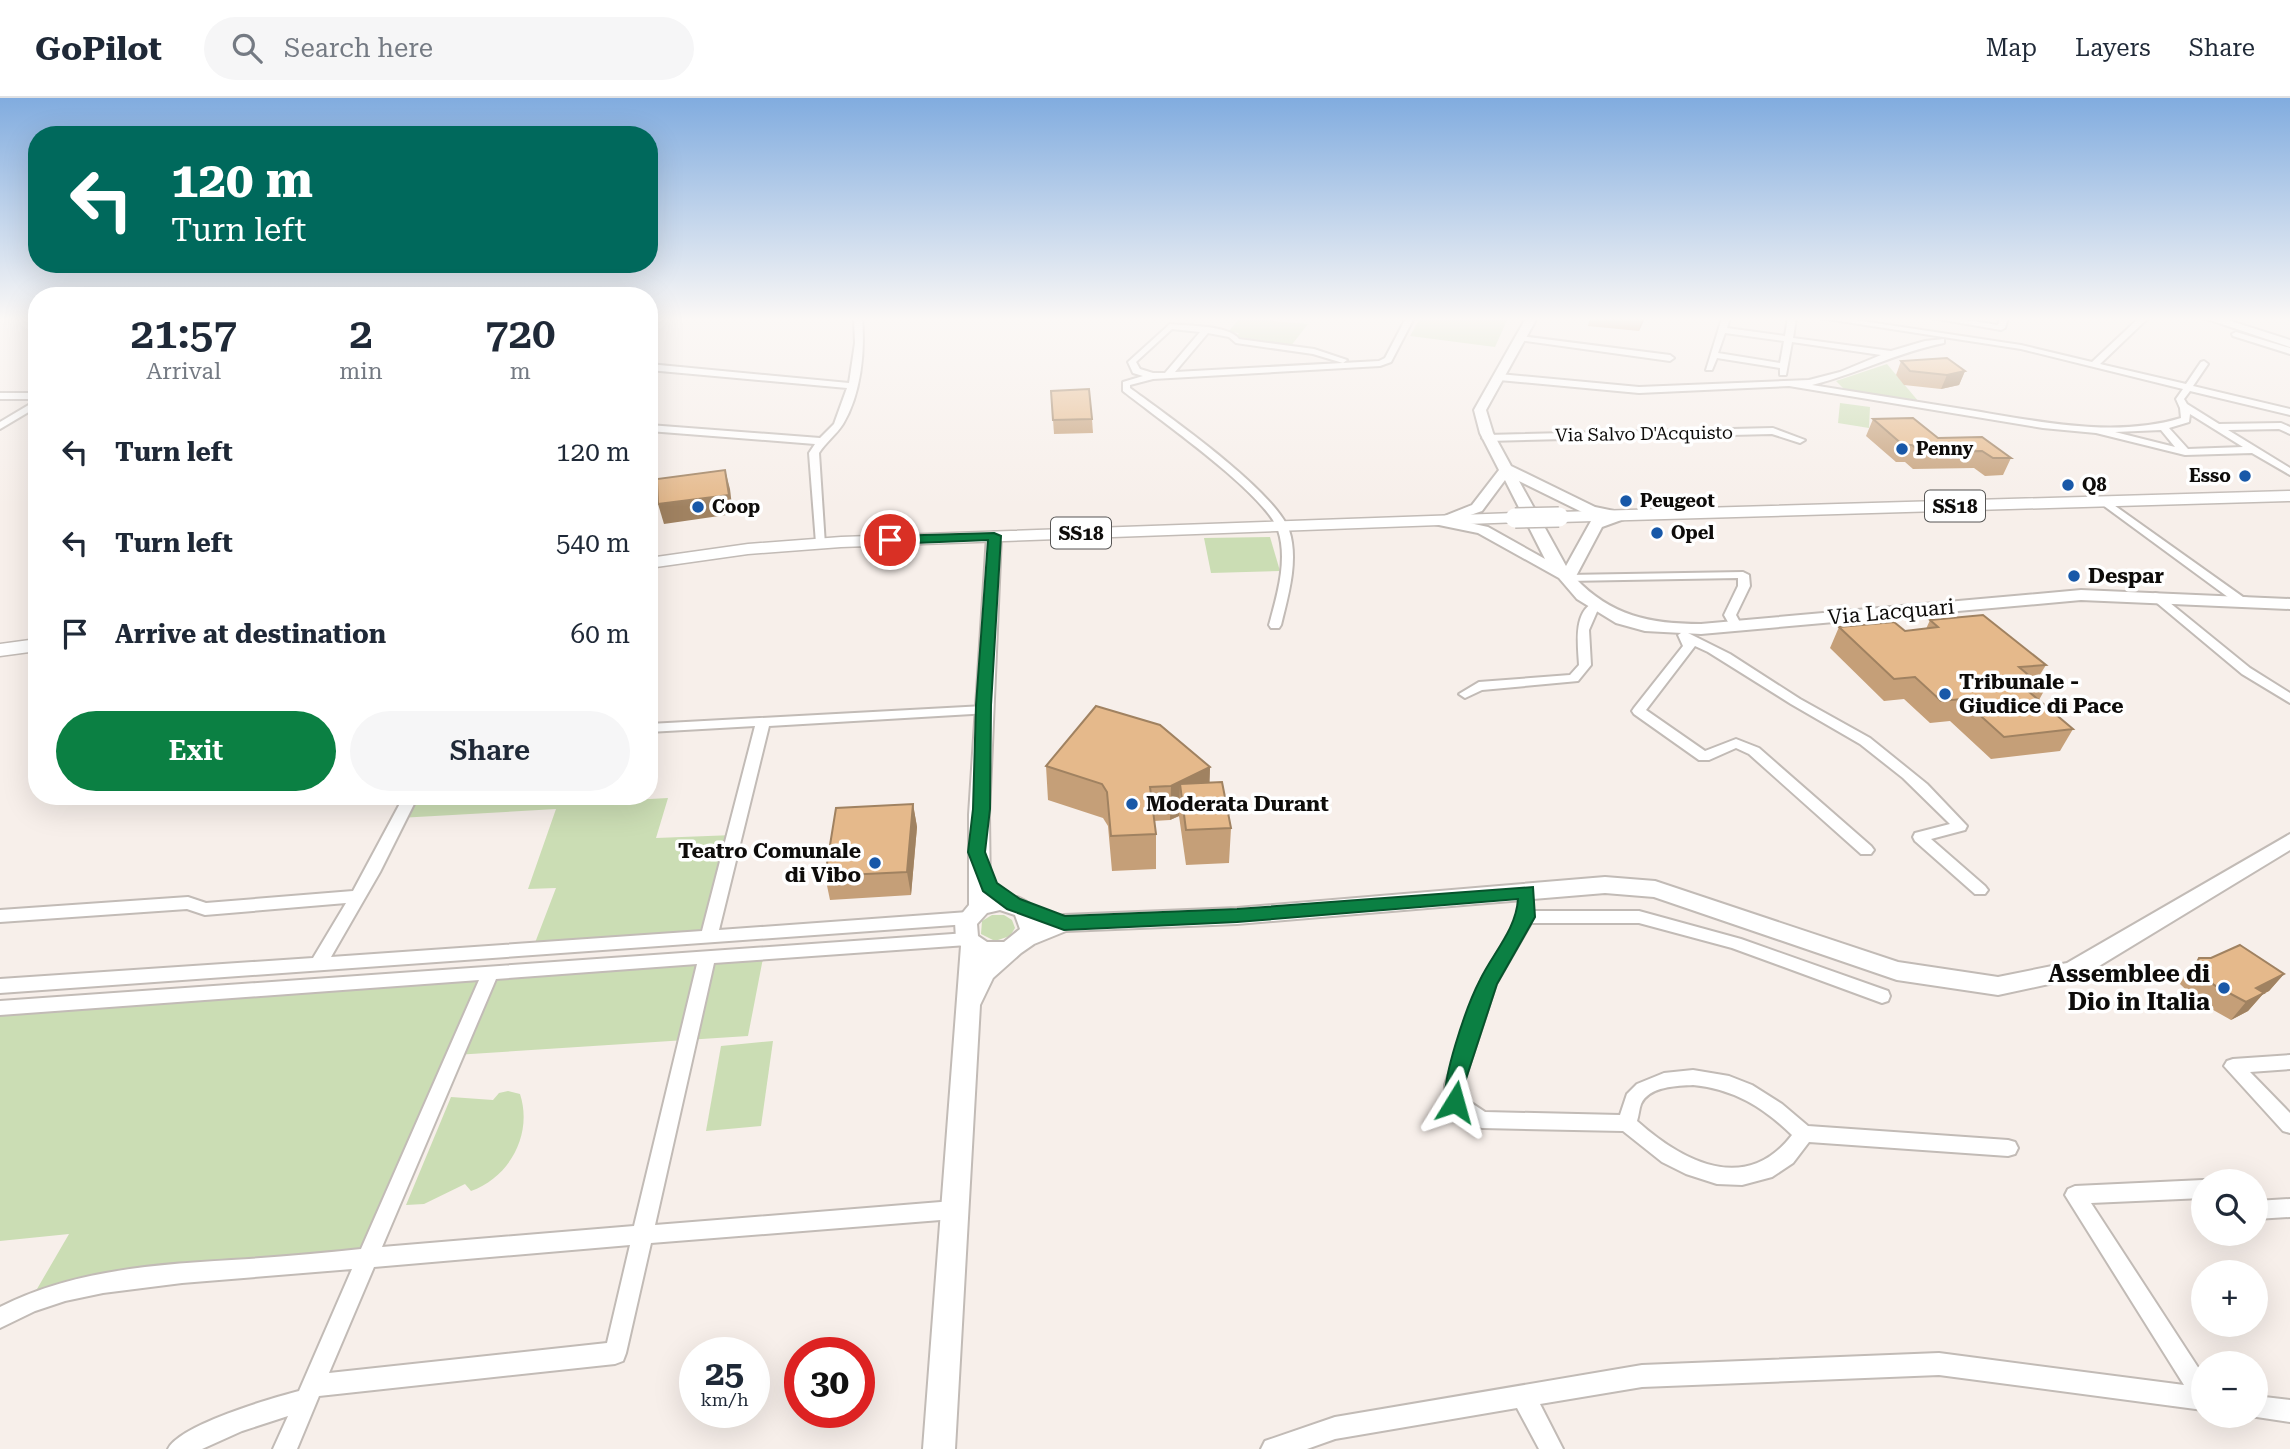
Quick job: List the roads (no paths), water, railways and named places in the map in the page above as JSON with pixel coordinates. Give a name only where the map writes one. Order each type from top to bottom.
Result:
[{"type":"main road","points":[[1487,438],[1480,410],[1497,381]]},
{"type":"main road","name":"Via Lacquari","points":[[1487,438],[1507,469],[1521,512],[1567,578],[1593,607],[1635,626],[1684,634],[1736,626],[2081,595],[2155,596],[2290,604]]},
{"type":"main road","points":[[1438,521],[1477,508],[1507,469]]},
{"type":"main road","name":"SS18","points":[[658,562],[821,543],[1438,521],[1521,512],[1559,517],[1620,516],[2289,496]]},
{"type":"main road","points":[[1438,521],[1483,530],[1567,578],[1596,524],[1620,516]]},
{"type":"main road","points":[[939,1449],[977,852],[982,809],[984,710],[994,536]]},
{"type":"main road","points":[[0,650],[28,646]]},
{"type":"main road","points":[[972,927],[1000,902],[1064,923],[1237,916],[1605,885],[1655,889],[1897,971],[1998,986],[2073,971],[2290,841]]},
{"type":"main road","points":[[968,1008],[984,973],[1020,943],[1032,923],[1019,907],[990,886],[977,852]]},
{"type":"main road","points":[[972,927],[990,951],[1020,943],[1064,923]]},
{"type":"street","points":[[800,381],[853,386]]},
{"type":"street","points":[[821,543],[814,453],[820,441],[838,425],[853,381]]},
{"type":"street","points":[[1136,381],[1126,384],[1126,389],[1254,492],[1282,526],[1287,549],[1284,588],[1275,625]]},
{"type":"street","points":[[1543,381],[1639,390],[1785,385],[1817,381]]},
{"type":"street","points":[[1827,381],[1840,393]]},
{"type":"street","points":[[2163,381],[2290,412]]},
{"type":"street","points":[[1785,385],[2043,425],[2096,430],[2163,427],[2186,420],[2185,408],[2180,398],[2191,381]]},
{"type":"street","points":[[0,396],[28,396]]},
{"type":"street","points":[[2185,408],[2290,472]]},
{"type":"street","points":[[0,426],[28,409]]},
{"type":"street","points":[[2163,427],[2185,452]]},
{"type":"street","points":[[2216,427],[2286,428]]},
{"type":"street","points":[[658,429],[820,441]]},
{"type":"street","points":[[2096,430],[2185,452],[2254,450]]},
{"type":"street","name":"Via Salvo D'Acquisto","points":[[1487,438],[1773,431],[1800,440]]},
{"type":"street","points":[[2276,463],[2290,463]]},
{"type":"street","points":[[1507,469],[1591,511],[1620,516]]},
{"type":"street","points":[[2104,501],[2240,601],[2290,599]]},
{"type":"street","points":[[1567,578],[1743,575],[1744,586],[1730,615],[1736,626]]},
{"type":"street","points":[[2155,596],[2246,671],[2290,699]]},
{"type":"street","points":[[1465,694],[1479,686],[1574,678],[1585,665],[1583,630],[1593,607]]},
{"type":"street","points":[[1684,634],[1689,646],[1639,711],[1704,757],[1736,743],[1754,751],[1866,850]]},
{"type":"street","points":[[1684,634],[1799,704],[1851,732],[1912,779],[1960,826],[1920,836],[1980,890]]},
{"type":"street","points":[[658,728],[984,710]]},
{"type":"street","points":[[709,936],[763,722]]},
{"type":"street","points":[[319,962],[406,805]]},
{"type":"street","points":[[1527,892],[1526,917],[1488,983],[1454,1085],[1455,1102],[1482,1120],[1627,1123],[1643,1141],[1672,1159],[1705,1174],[1737,1177],[1762,1173],[1785,1160],[1795,1151],[1804,1134]]},
{"type":"street","points":[[0,916],[188,903],[205,909],[358,896]]},
{"type":"street","points":[[1526,917],[1639,917],[1735,943],[1882,996]]},
{"type":"street","points":[[0,986],[709,936],[972,927]]},
{"type":"street","points":[[0,1007],[707,957],[972,927]]},
{"type":"street","points":[[180,1449],[199,1437],[309,1393],[615,1353],[707,957]]},
{"type":"street","points":[[285,1449],[491,972]]},
{"type":"street","points":[[2290,1062],[2233,1066],[2290,1125]]},
{"type":"street","points":[[1627,1123],[1635,1097],[1648,1087],[1660,1081],[1714,1079],[1747,1089],[1782,1111],[1804,1134],[2008,1148]]},
{"type":"street","points":[[2191,1190],[2075,1195],[2191,1378]]},
{"type":"street","points":[[2268,1209],[2290,1208]]},
{"type":"street","points":[[0,1318],[52,1293],[103,1283],[368,1258],[953,1210]]},
{"type":"street","points":[[1273,1449],[1335,1428],[1642,1376],[1939,1364],[2191,1396]]},
{"type":"street","points":[[1523,1396],[1550,1449]]},
{"type":"street","points":[[2268,1408],[2290,1411]]},
{"type":"place","name":"Penny","points":[[1902,449]]},
{"type":"place","name":"Esso","points":[[2245,476]]},
{"type":"place","name":"Q8","points":[[2068,485]]},
{"type":"place","name":"Peugeot","points":[[1626,501]]},
{"type":"place","name":"Coop","points":[[698,507]]},
{"type":"place","name":"Opel","points":[[1657,533]]},
{"type":"place","name":"Despar","points":[[2074,576]]},
{"type":"place","name":"Tribunale - Giudice di Pace","points":[[1945,694]]},
{"type":"place","name":"Moderata Durant","points":[[1132,804]]},
{"type":"place","name":"Teatro Comunale di Vibo","points":[[875,863]]},
{"type":"place","name":"Assemblee di Dio in Italia","points":[[2224,988]]}]
